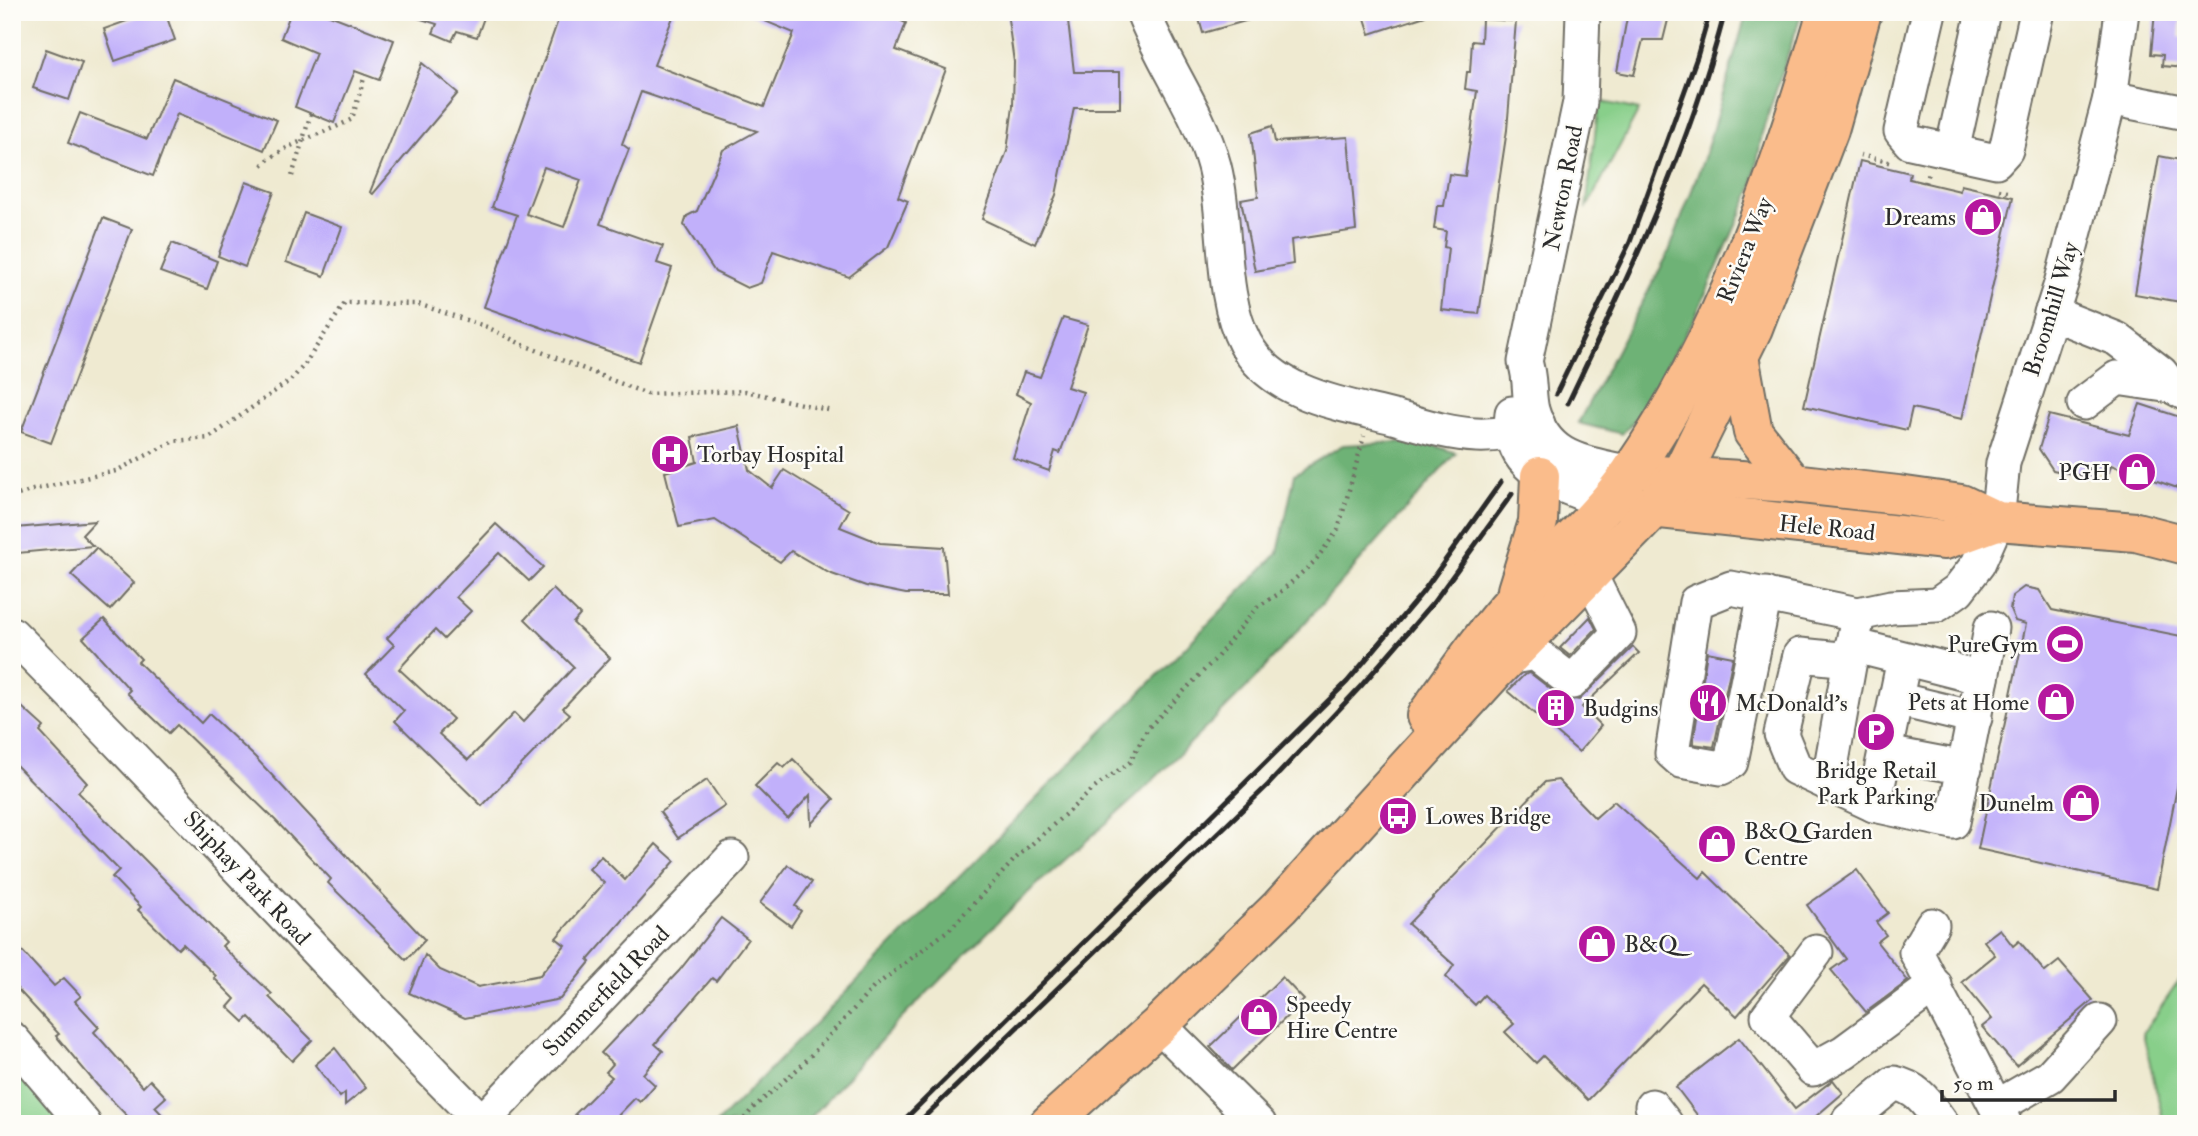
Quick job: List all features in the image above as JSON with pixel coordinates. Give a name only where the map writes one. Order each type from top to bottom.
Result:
[{"type":"main road","name":"Riviera Way","points":[[1334,850],[1444,690],[1515,599],[1607,503],[1630,473],[1667,414],[1724,305],[1796,119],[1827,12]]},
{"type":"main road","name":"Riviera Way","points":[[1334,850],[1507,658],[1655,508],[1680,476],[1740,356],[1829,130],[1862,12]]},
{"type":"main road","points":[[1740,356],[1753,432],[1793,483]]},
{"type":"main road","name":"Hele Road","points":[[1630,473],[1793,483],[1961,504],[1997,521],[2137,532],[2186,545]]},
{"type":"main road","points":[[1515,599],[1538,522],[1539,476]]},
{"type":"main road","name":"Hele Road","points":[[1607,503],[1945,540],[1997,521]]},
{"type":"main road","points":[[1049,1124],[1159,1026],[1334,850]]},
{"type":"street","points":[[1143,12],[1204,132],[1220,200],[1234,309],[1246,345],[1268,369],[1296,387],[1347,408],[1474,435],[1524,429],[1568,457],[1630,473]]},
{"type":"street","name":"Newton Road","points":[[1524,429],[1515,374],[1525,362],[1580,102],[1583,12]]},
{"type":"street","points":[[1929,12],[1901,131],[1910,142],[1940,162],[1996,161],[2006,150],[2037,12]]},
{"type":"street","points":[[1940,162],[1983,12]]},
{"type":"street","name":"Broomhill Way","points":[[1853,640],[1891,607],[1937,605],[1958,590],[1978,564],[1997,521],[2003,463],[2051,313],[2110,98],[2122,12]]},
{"type":"street","points":[[2110,98],[2186,113]]},
{"type":"street","points":[[2051,313],[2117,339],[2179,390]]},
{"type":"street","points":[[2084,403],[2117,378],[2179,390]]},
{"type":"street","points":[[1524,429],[1519,456],[1539,476],[1607,503]]},
{"type":"street","points":[[1507,658],[1535,653],[1572,682],[1619,632],[1589,573]]},
{"type":"street","points":[[1765,594],[1731,762],[1721,768],[1681,761],[1672,752],[1696,602],[1731,588],[1765,594],[1853,640],[1904,659],[1982,677]]},
{"type":"street","points":[[1853,640],[1800,655],[1782,734],[1795,768],[1874,805],[1953,822],[1991,628]]},
{"type":"street","name":"Shiphay Park Road","points":[[12,634],[108,730],[481,1123]]},
{"type":"street","points":[[1828,784],[1853,640]]},
{"type":"street","points":[[1874,805],[1904,659]]},
{"type":"street","points":[[1896,699],[1975,718]]},
{"type":"street","points":[[1886,752],[1965,768]]},
{"type":"street","name":"Summerfield Road","points":[[481,1123],[732,858]]},
{"type":"street","points":[[1932,925],[1916,952],[2002,1115],[2050,1076],[2100,1021]]},
{"type":"street","points":[[1816,951],[1768,1016],[1813,1069],[1844,1052],[1935,985]]},
{"type":"street","points":[[1159,1026],[1259,1124]]},
{"type":"street","points":[[12,1039],[85,1124]]},
{"type":"street","points":[[1849,1120],[1894,1083],[1909,1086],[1921,1095],[1942,1124]]},
{"type":"path","points":[[262,165],[277,151],[305,141],[352,118],[365,75]]},
{"type":"path","points":[[292,176],[305,141],[311,113]]},
{"type":"path","points":[[1925,183],[1940,162]]},
{"type":"path","points":[[12,497],[116,471],[174,441],[209,438],[292,379],[345,303],[418,304],[487,327],[521,344],[647,394],[746,391],[832,411]]},
{"type":"path","points":[[740,1124],[753,1108],[801,1066],[874,987],[951,928],[1016,858],[1098,785],[1130,762],[1148,729],[1217,657],[1257,607],[1277,595],[1315,561],[1338,530],[1370,411]]},
{"type":"green space","points":[[1747,12],[1802,12],[1762,133],[1753,187],[1695,317],[1635,420],[1622,434],[1578,423],[1668,254],[1705,155]]},
{"type":"green space","points":[[1599,101],[1639,110],[1586,209]]},
{"type":"green space","points":[[1422,441],[1456,453],[1253,681],[1136,797],[1022,898],[894,1026],[805,1124],[716,1124],[1278,553],[1295,474],[1343,445]]},
{"type":"green space","points":[[2186,971],[2186,1124],[2164,1124],[2143,1033]]},
{"type":"green space","points":[[12,1058],[70,1124],[12,1124]]},
{"type":"building","points":[[152,12],[165,12],[175,40],[115,61],[104,29]]},
{"type":"building","points":[[291,12],[322,12],[394,40],[379,80],[355,71],[334,123],[295,107],[316,53],[281,38]]},
{"type":"building","points":[[413,12],[486,12],[477,37],[457,31],[452,41],[433,33],[437,24],[412,16]]},
{"type":"building","points":[[561,12],[675,12],[654,65],[764,107],[794,33],[743,12],[898,12],[897,19],[906,23],[896,50],[946,69],[898,197],[908,201],[888,247],[849,277],[773,251],[761,283],[747,288],[715,272],[684,225],[687,216],[697,211],[723,150],[757,131],[641,92],[622,144],[629,149],[600,224],[663,246],[657,263],[672,268],[639,362],[484,307],[517,215],[492,207]],"holes":[[[544,167],[581,180],[564,227],[526,214]]]},
{"type":"building","points":[[1007,12],[1067,12],[1074,72],[1120,72],[1120,108],[1074,108],[1056,195],[1035,244],[982,219],[1007,151],[1013,106],[1014,62]]},
{"type":"building","points":[[1197,12],[1255,12],[1256,18],[1203,33]]},
{"type":"building","points":[[1363,12],[1424,12],[1425,16],[1370,34]]},
{"type":"building","points":[[1628,12],[1670,12],[1663,40],[1643,40],[1634,75],[1617,72]]},
{"type":"building","points":[[2155,12],[2181,12],[2179,37],[2186,38],[2186,68],[2162,66],[2163,55],[2151,54]]},
{"type":"building","points":[[1482,19],[1516,21],[1507,130],[1479,314],[1441,310],[1448,248],[1444,247],[1446,231],[1434,229],[1437,206],[1444,206],[1449,174],[1465,176],[1477,91],[1465,89],[1467,72],[1470,72],[1472,41],[1481,42]]},
{"type":"building","points":[[46,49],[82,62],[69,100],[33,88]]},
{"type":"building","points":[[422,63],[458,93],[373,194],[370,192]]},
{"type":"building","points":[[173,78],[277,120],[264,150],[177,114],[153,176],[68,143],[80,113],[147,139]]},
{"type":"building","points":[[1272,126],[1275,142],[1348,137],[1356,230],[1291,240],[1293,264],[1255,271],[1241,200],[1258,197],[1251,133]]},
{"type":"building","points":[[2159,156],[2186,161],[2186,303],[2135,294]]},
{"type":"building","points":[[1860,161],[1910,173],[1909,179],[1960,191],[1961,185],[2013,197],[1962,419],[1912,408],[1907,430],[1804,406]]},
{"type":"building","points":[[246,182],[274,192],[245,267],[218,256]]},
{"type":"building","points":[[304,213],[342,227],[324,276],[286,262]]},
{"type":"building","points":[[103,218],[132,229],[51,443],[21,432]]},
{"type":"building","points":[[172,243],[217,261],[207,289],[160,272]]},
{"type":"building","points":[[1063,318],[1088,325],[1067,387],[1083,392],[1060,453],[1055,451],[1049,471],[1013,458],[1031,402],[1016,394],[1024,372],[1040,377]]},
{"type":"building","points":[[2140,404],[2186,419],[2186,491],[2111,465],[2109,472],[2090,468],[2088,477],[2053,470],[2039,449],[2049,415],[2129,435]]},
{"type":"building","points":[[739,426],[749,470],[772,488],[784,470],[849,510],[840,527],[880,543],[944,547],[948,594],[906,594],[866,586],[829,573],[791,551],[780,562],[715,520],[679,527],[665,472],[697,462],[692,437]]},
{"type":"building","points":[[95,521],[82,535],[93,546],[18,553],[16,528]]},
{"type":"building","points":[[496,524],[543,567],[529,581],[499,553],[456,597],[471,611],[444,639],[435,630],[399,669],[453,719],[439,734],[468,760],[514,713],[523,722],[574,667],[525,619],[553,589],[580,615],[573,623],[610,658],[563,708],[570,714],[482,806],[395,721],[404,711],[366,674],[394,645],[387,638]]},
{"type":"building","points":[[96,548],[134,583],[110,610],[71,575]]},
{"type":"building","points":[[2024,587],[2039,590],[2052,610],[2186,637],[2186,757],[2183,757],[2157,889],[1978,849],[2026,624],[2015,621],[2010,609],[2012,596]]},
{"type":"building","points":[[1590,617],[1596,629],[1570,656],[1560,648]]},
{"type":"building","points":[[104,619],[141,659],[138,662],[201,723],[209,714],[255,757],[425,940],[406,960],[328,883],[331,879],[276,821],[177,725],[169,733],[127,693],[130,690],[83,638]]},
{"type":"building","name":"Budgins","points":[[1633,647],[1639,653],[1582,707],[1601,726],[1579,752],[1508,691],[1524,675],[1530,673],[1561,697],[1579,700]]},
{"type":"building","points":[[1707,652],[1733,657],[1714,747],[1693,744]]},
{"type":"building","points":[[12,698],[44,727],[40,732],[87,783],[78,792],[226,942],[222,946],[272,994],[269,997],[312,1040],[292,1061],[249,1017],[244,1022],[228,1007],[235,999],[214,978],[216,976],[183,944],[178,949],[138,910],[141,907],[112,877],[119,870],[12,761]]},
{"type":"building","points":[[793,759],[834,799],[811,824],[810,795],[788,819],[755,786],[778,763],[784,768]]},
{"type":"building","points":[[707,780],[725,806],[678,838],[660,812]]},
{"type":"building","name":"B&Q","points":[[1558,780],[1595,818],[1614,801],[1700,878],[1705,872],[1790,955],[1737,1016],[1701,983],[1588,1100],[1543,1056],[1536,1063],[1505,1032],[1514,1024],[1484,995],[1475,1005],[1446,977],[1454,965],[1408,924],[1545,782]]},
{"type":"building","points":[[656,844],[675,861],[588,960],[590,962],[560,999],[465,1018],[409,993],[425,955],[440,970],[478,987],[540,975],[565,945],[556,938],[604,883],[589,869],[601,856],[625,880]]},
{"type":"building","points":[[788,865],[812,882],[795,906],[801,911],[791,926],[760,903]]},
{"type":"building","points":[[1857,870],[1888,913],[1876,922],[1886,935],[1877,942],[1908,981],[1866,1012],[1831,970],[1846,959],[1807,905]]},
{"type":"building","points":[[721,918],[748,939],[716,981],[712,978],[655,1044],[663,1051],[643,1074],[655,1085],[640,1102],[635,1098],[610,1124],[584,1124],[575,1114],[612,1077],[606,1072],[613,1064],[601,1053],[679,971]]},
{"type":"building","points":[[2000,929],[2013,946],[2019,941],[2045,972],[2059,961],[2093,1000],[2016,1066],[1982,1027],[1992,1019],[1962,982],[1995,955],[1984,941]]},
{"type":"building","points":[[12,940],[54,986],[64,978],[81,996],[75,1001],[99,1027],[94,1032],[143,1087],[150,1080],[166,1097],[155,1107],[171,1124],[135,1124],[97,1085],[56,1036],[59,1034],[12,983]]},
{"type":"building","points":[[1282,977],[1304,1000],[1232,1070],[1210,1047]]},
{"type":"building","points":[[1739,1038],[1795,1109],[1833,1080],[1843,1093],[1807,1124],[1704,1124],[1676,1087]]},
{"type":"building","points":[[335,1048],[366,1088],[345,1105],[345,1093],[340,1097],[315,1065]]},
{"type":"railway","points":[[1556,394],[1630,242],[1697,57],[1710,12]]},
{"type":"railway","points":[[1568,403],[1635,260],[1676,162],[1725,12]]},
{"type":"railway","points":[[900,1124],[1347,682],[1422,593],[1501,482]]},
{"type":"railway","points":[[917,1124],[1268,785],[1361,686],[1433,603],[1512,494]]},
{"type":"place","name":"Dreams","points":[[1983,217]]},
{"type":"place","name":"Torbay Hospital","points":[[670,454]]},
{"type":"place","name":"PGH","points":[[2137,472]]},
{"type":"place","name":"PureGym","points":[[2065,644]]},
{"type":"place","name":"Pets at Home","points":[[2056,702]]},
{"type":"place","name":"McDonald's","points":[[1708,703]]},
{"type":"place","name":"Budgins","points":[[1556,708]]},
{"type":"place","name":"Bridge Retail Park Parking","points":[[1876,732]]},
{"type":"place","name":"Dunelm","points":[[2081,803]]},
{"type":"place","name":"Lowes Bridge","points":[[1398,816]]},
{"type":"place","name":"B&Q Garden Centre","points":[[1717,844]]},
{"type":"place","name":"B&Q","points":[[1597,944]]},
{"type":"place","name":"Speedy Hire Centre","points":[[1259,1017]]}]
